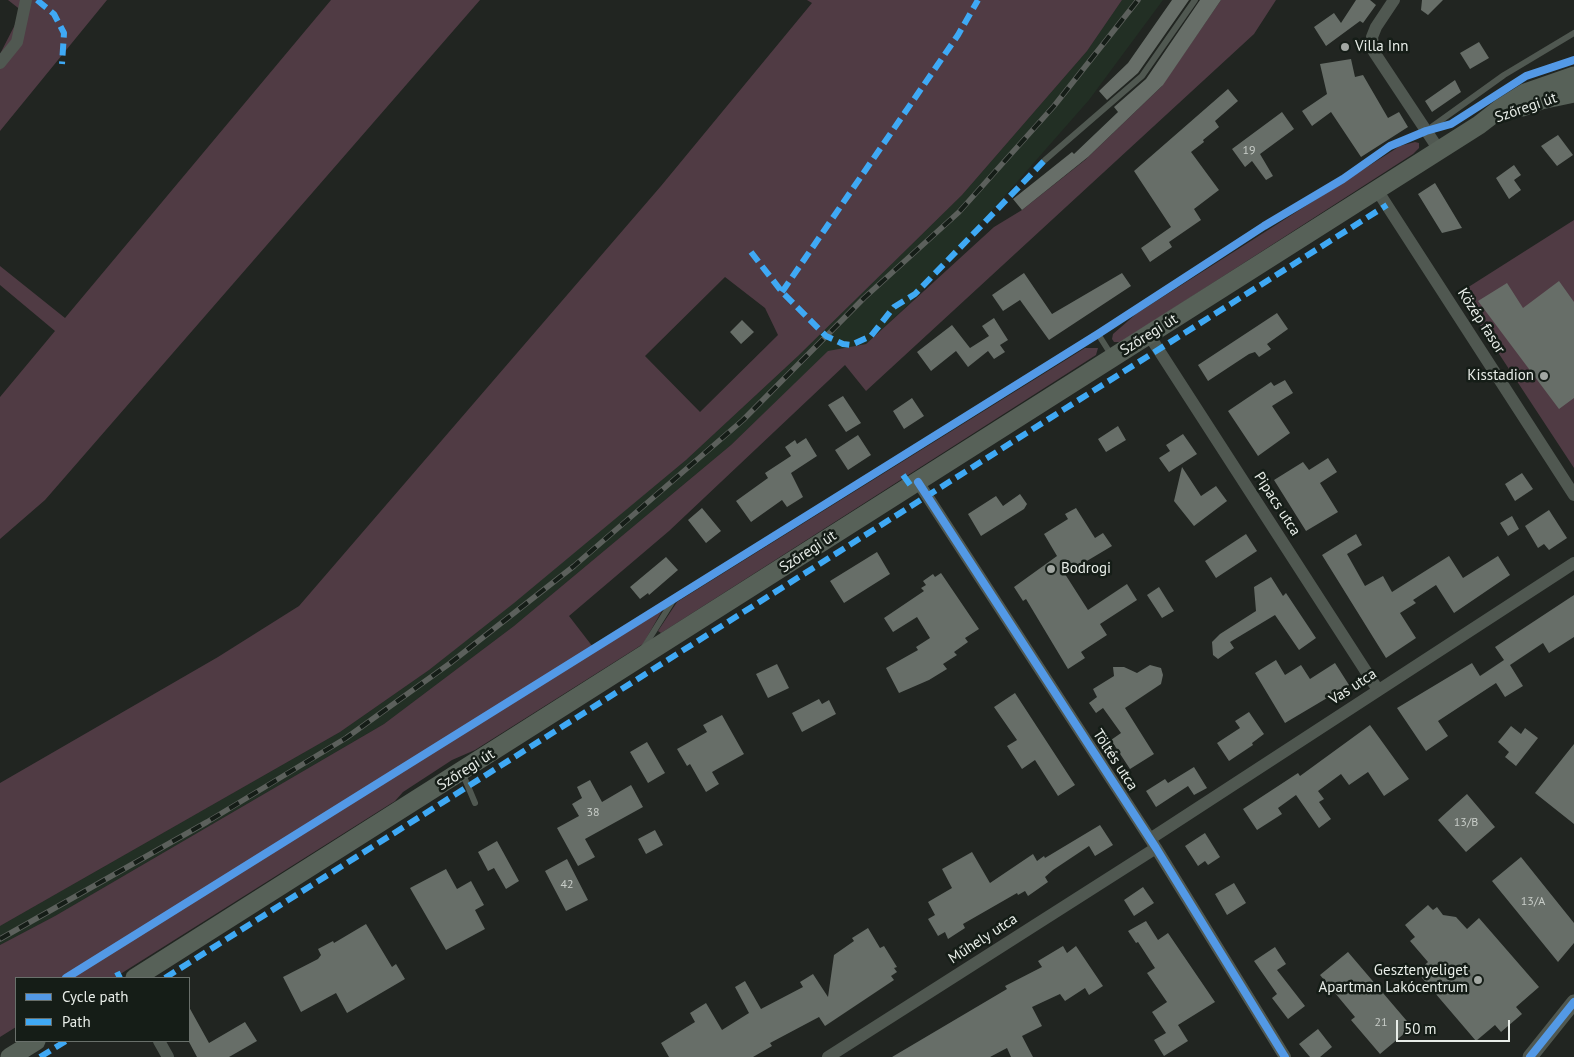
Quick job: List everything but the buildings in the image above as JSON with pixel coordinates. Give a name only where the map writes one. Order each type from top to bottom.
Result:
[{"type":"main road","name":"Szőregi út","points":[[137,977],[1377,190],[1479,125],[1501,108],[1525,93],[1574,76]]},
{"type":"main road","name":"Szőregi út","points":[[1479,125],[1540,100],[1574,93]]},
{"type":"main road","points":[[10,1057],[34,1042]]},
{"type":"street","points":[[0,63],[17,42],[26,0]]},
{"type":"street","points":[[1394,0],[1376,26],[1372,37],[1374,52],[1439,150]]},
{"type":"street","name":"Közép fasor","points":[[1377,190],[1574,495]]},
{"type":"street","name":"Pipacs utca","points":[[1149,335],[1378,690]]},
{"type":"street","name":"Töltés utca","points":[[918,482],[1153,843],[1285,1057]]},
{"type":"street","name":"Vas utca","points":[[1153,843],[1378,690],[1574,563]]},
{"type":"street","name":"Műhely utca","points":[[828,1057],[1153,843]]},
{"type":"street","points":[[1530,1057],[1574,1002]]},
{"type":"street","points":[[160,1042],[168,1057]]},
{"type":"lane","points":[[1045,160],[1142,76],[1196,0]]},
{"type":"lane","points":[[634,663],[674,599],[1098,334],[1264,226],[1343,179],[1390,146],[1426,131],[1504,75],[1574,33]]},
{"type":"lane","points":[[1098,334],[1113,358]]},
{"type":"lane","points":[[462,772],[475,803]]},
{"type":"shaded area","points":[[8,0],[107,0],[0,131],[0,54],[22,11]]},
{"type":"shaded area","points":[[331,0],[480,0],[45,500],[0,539],[0,397],[55,331],[0,285],[0,266],[65,318]]},
{"type":"shaded area","points":[[807,0],[1122,0],[1087,51],[962,195],[798,356],[686,460],[514,603],[429,670],[340,732],[0,926],[0,783],[218,657],[299,606],[661,186],[812,3]],"holes":[[[725,277],[765,308],[778,335],[700,412],[645,356]]]},
{"type":"shaded area","points":[[1122,0],[1163,0],[1089,100],[915,298],[866,344],[828,352],[731,445],[514,626],[384,724],[55,916],[0,945],[0,926],[340,732],[429,670],[686,460],[798,356],[962,195],[1087,51]]},
{"type":"shaded area","points":[[1221,0],[1276,0],[1254,34],[866,391],[845,365],[669,531],[569,616],[596,651],[663,609],[643,644],[475,750],[452,760],[403,792],[395,801],[116,977],[15,977],[15,1028],[0,1037],[0,945],[55,916],[384,724],[514,626],[731,445],[828,351],[866,344],[994,227],[1022,210],[1085,160],[1161,87]]},
{"type":"shaded area","points":[[1415,142],[1419,143],[1419,148],[1413,154],[1121,342],[1114,342],[1112,339],[1113,334],[1136,314],[1400,146]]},
{"type":"shaded area","name":"Kisstadion","points":[[1574,220],[1574,468],[1459,293]]},
{"type":"shaded area","points":[[1085,348],[1098,348],[1096,355],[661,633],[658,631],[677,602]]},
{"type":"railway","points":[[0,939],[207,822],[346,738],[449,664],[574,566],[743,420],[864,298],[959,212],[1054,106],[1138,0]]},
{"type":"marked path","points":[[37,0],[54,14],[64,33],[62,64]]},
{"type":"marked path","points":[[782,292],[958,35],[978,0]]},
{"type":"marked path","points":[[751,252],[782,292],[826,336],[843,344],[851,345],[871,336],[894,307],[915,294],[1045,160]]},
{"type":"marked path","points":[[167,977],[1387,205]]},
{"type":"marked path","points":[[903,475],[911,486]]},
{"type":"marked path","points":[[117,972],[120,977]]},
{"type":"marked path","points":[[40,1057],[64,1042]]},
{"type":"cycle path","points":[[68,977],[1098,334],[1264,226],[1343,179],[1390,146],[1426,131],[1451,124],[1526,76],[1574,60]]},
{"type":"cycle path","points":[[918,482],[1156,848],[1285,1057]]},
{"type":"cycle path","points":[[1530,1057],[1574,1002]]},
{"type":"place","name":"Villa Inn","points":[[1345,47]]},
{"type":"place","name":"Kisstadion","points":[[1544,376]]},
{"type":"place","name":"Bodrogi","points":[[1051,569]]},
{"type":"place","name":"Gesztenyeliget Apartman Lakócentrum","points":[[1478,980]]}]
